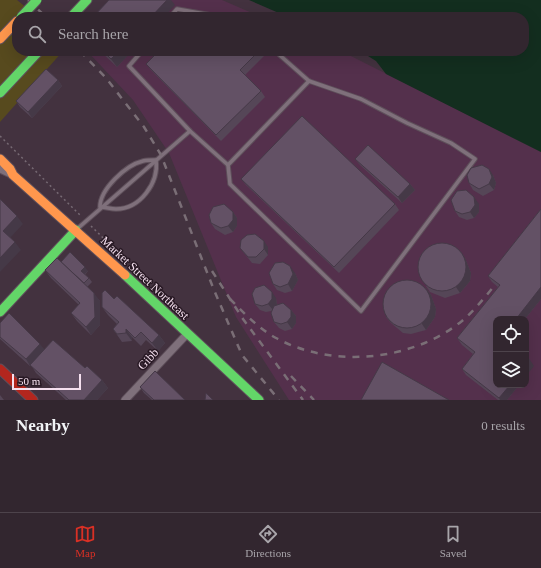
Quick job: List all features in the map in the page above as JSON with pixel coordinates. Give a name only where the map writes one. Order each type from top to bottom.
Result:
[{"type":"main road","points":[[26,12],[37,0]]},
{"type":"main road","points":[[76,12],[87,0]]},
{"type":"main road","points":[[0,39],[12,26]]},
{"type":"main road","points":[[0,92],[34,56]]},
{"type":"main road","name":"Market Street Northeast","points":[[0,159],[10,169],[13,175],[76,230],[259,400]]},
{"type":"main road","points":[[0,312],[76,230]]},
{"type":"main road","points":[[0,368],[33,400]]},
{"type":"street","name":"Market Street Northeast","points":[[0,169],[13,175]]},
{"type":"street","name":"Gibb","points":[[125,400],[187,334]]},
{"type":"lane","points":[[174,12],[177,9],[194,12]]},
{"type":"lane","points":[[138,56],[129,66],[190,131],[228,165],[230,184],[360,311],[475,160],[451,142],[407,123],[360,99],[309,81],[281,56]]},
{"type":"lane","points":[[228,165],[309,81]]},
{"type":"lane","points":[[76,230],[85,220],[190,131]]},
{"type":"lane","points":[[100,207],[100,199],[103,193],[118,177],[143,160],[156,160]]},
{"type":"lane","points":[[100,207],[116,209],[132,206],[141,199],[154,178],[157,169],[156,160]]},
{"type":"path","points":[[0,136],[150,284]]},
{"type":"shaded area","points":[[0,0],[17,0],[32,12],[12,12],[12,56],[59,56],[0,122]]},
{"type":"shaded area","points":[[109,0],[222,0],[250,12],[98,12]]},
{"type":"shaded area","points":[[249,0],[541,0],[541,152],[386,74],[376,61],[368,56],[529,56],[529,12],[277,12]]},
{"type":"shaded area","points":[[92,56],[351,56],[541,152],[541,400],[289,400],[236,317],[169,153],[133,100]]},
{"type":"building","points":[[109,0],[167,0],[156,12],[98,12]]},
{"type":"building","points":[[154,56],[254,56],[240,70],[261,91],[216,135],[146,64]]},
{"type":"building","points":[[46,69],[58,80],[28,112],[16,101]]},
{"type":"building","points":[[302,116],[395,204],[334,267],[241,179]]},
{"type":"building","points":[[368,145],[410,184],[398,197],[355,159]]},
{"type":"building","points":[[482,165],[489,169],[492,177],[489,184],[479,189],[469,183],[467,175],[471,168]]},
{"type":"building","points":[[466,190],[474,197],[475,205],[470,212],[462,214],[455,211],[451,200],[457,191]]},
{"type":"building","points":[[0,199],[17,216],[3,231],[15,242],[0,258]]},
{"type":"building","points":[[224,204],[233,212],[233,220],[228,226],[221,228],[211,223],[209,215],[213,207]]},
{"type":"building","points":[[541,209],[541,287],[518,316],[493,316],[493,388],[507,388],[499,398],[462,369],[475,352],[457,338],[500,285],[488,276]]},
{"type":"building","points":[[255,234],[264,241],[264,249],[256,257],[248,257],[240,248],[241,240],[247,235]]},
{"type":"building","points":[[442,243],[451,245],[459,250],[464,258],[466,267],[464,276],[459,284],[451,289],[442,291],[433,289],[425,284],[420,276],[418,267],[420,258],[425,250],[433,245]]},
{"type":"building","points":[[70,252],[85,267],[81,271],[89,278],[84,283],[61,262]]},
{"type":"building","points":[[57,258],[94,293],[95,317],[86,327],[71,313],[80,303],[45,270]]},
{"type":"building","points":[[283,262],[290,266],[293,274],[288,284],[280,287],[273,284],[269,273],[275,263]]},
{"type":"building","points":[[407,280],[416,282],[424,287],[429,295],[431,304],[429,313],[424,321],[416,326],[407,328],[398,326],[390,321],[385,313],[383,304],[385,295],[390,287],[398,282]]},
{"type":"building","points":[[264,285],[272,292],[272,299],[268,304],[262,306],[255,304],[252,294],[255,288]]},
{"type":"building","points":[[105,290],[114,299],[117,296],[159,335],[152,343],[141,332],[135,338],[126,329],[126,333],[117,334],[113,329],[119,322],[102,307],[102,293]]},
{"type":"building","points":[[283,303],[291,310],[291,317],[287,322],[281,324],[274,322],[271,313],[274,306]]},
{"type":"building","points":[[9,313],[40,344],[26,359],[0,337],[0,323]]},
{"type":"building","points":[[53,340],[85,368],[87,366],[102,380],[84,400],[69,400],[30,365]]},
{"type":"building","points":[[382,362],[449,400],[361,400]]},
{"type":"building","points":[[155,371],[185,400],[154,400],[140,387]]},
{"type":"building","points":[[206,393],[213,400],[205,400]]},
{"type":"railway","points":[[28,0],[41,12]]},
{"type":"railway","points":[[85,56],[106,78],[144,127],[161,155],[214,290],[242,355],[279,400]]},
{"type":"railway","points":[[212,271],[243,319],[303,400]]},
{"type":"railway","points":[[230,299],[263,330],[298,348],[322,354],[347,357],[372,356],[396,352],[420,345],[442,334],[468,316],[502,276]]},
{"type":"railway","points":[[291,376],[314,400]]},
{"type":"traffic: fast","points":[[26,12],[37,0]]},
{"type":"traffic: fast","points":[[76,12],[87,0]]},
{"type":"traffic: fast","points":[[0,93],[34,56]]},
{"type":"traffic: fast","points":[[0,312],[76,230]]},
{"type":"traffic: fast","points":[[125,275],[259,400]]},
{"type":"traffic: slow","points":[[0,39],[12,26]]},
{"type":"traffic: slow","points":[[0,159],[10,169],[13,175],[125,275]]},
{"type":"traffic: jam","points":[[0,369],[33,400]]}]
